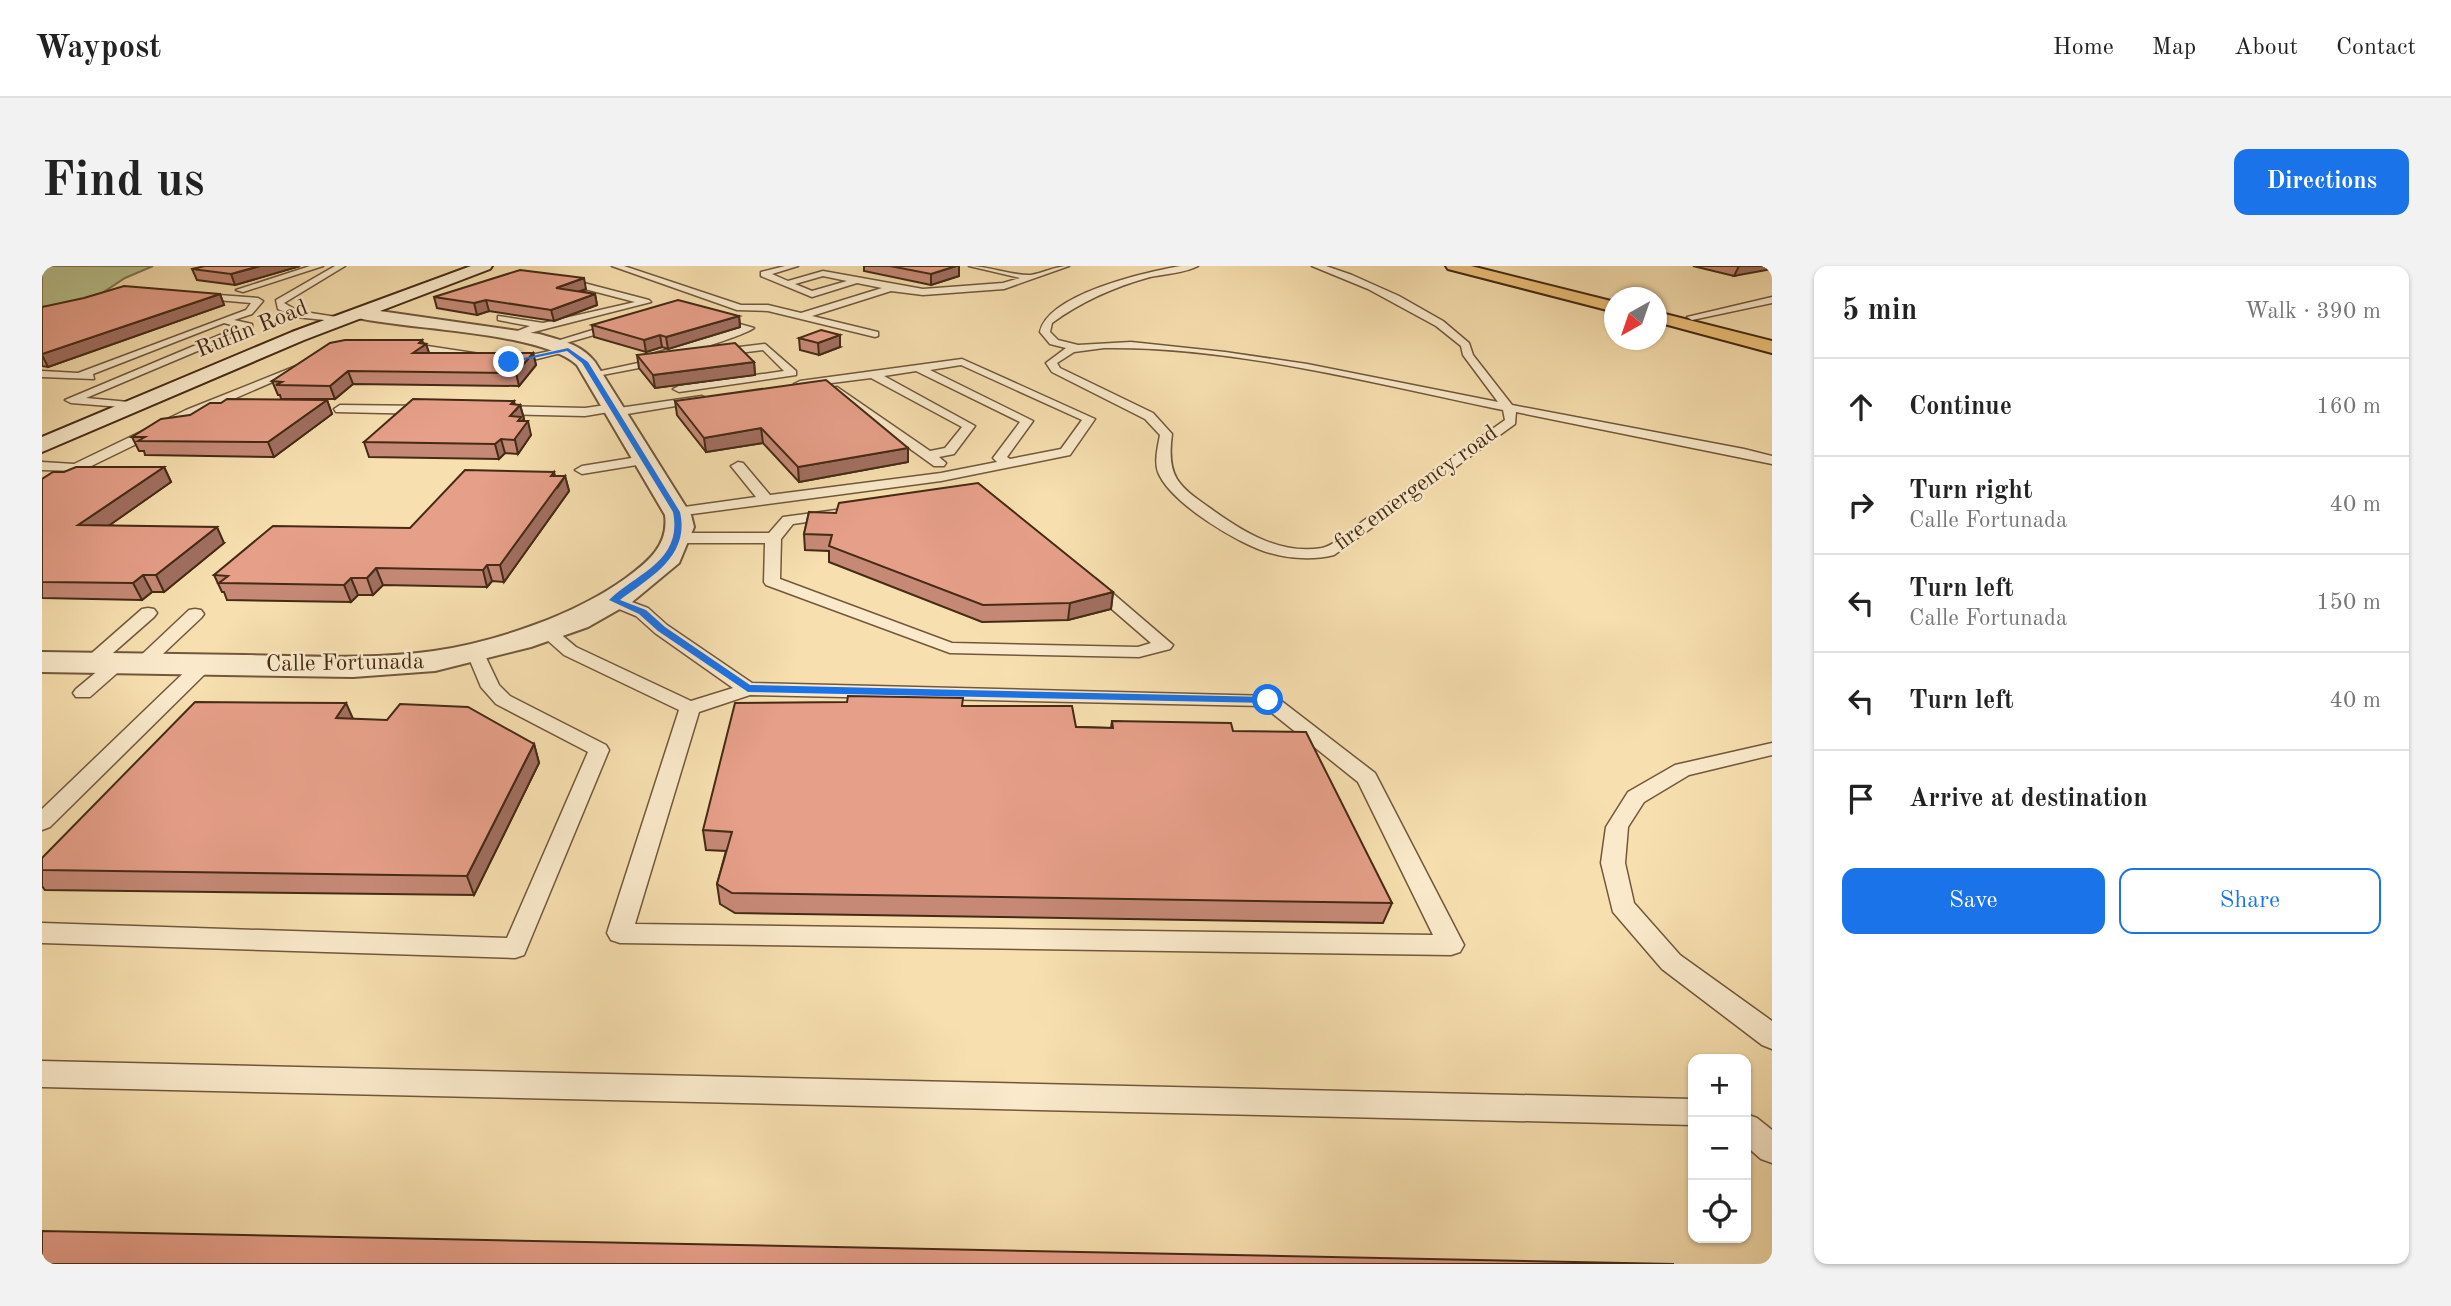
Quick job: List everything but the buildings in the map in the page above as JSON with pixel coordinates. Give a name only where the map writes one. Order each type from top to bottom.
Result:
[{"type":"main road","points":[[1453,266],[1489,271],[1604,299]]},
{"type":"main road","points":[[1667,314],[1692,317],[1772,337]]},
{"type":"main road","points":[[1667,316],[1772,348]]},
{"type":"street","name":"Ruffin Road","points":[[42,445],[129,406],[349,317],[485,266]]},
{"type":"street","points":[[349,317],[507,327],[568,352],[614,404],[676,525]]},
{"type":"street","name":"Calle Fortunada","points":[[42,662],[352,667],[435,661],[546,631],[577,620],[613,600],[665,563],[676,525]]},
{"type":"lane","points":[[240,290],[319,266]]},
{"type":"lane","points":[[341,266],[284,298],[280,304],[296,314],[349,317]]},
{"type":"lane","points":[[616,266],[740,308],[768,308],[875,334]]},
{"type":"lane","points":[[794,266],[764,274],[812,294]]},
{"type":"lane","points":[[787,284],[850,266]]},
{"type":"lane","points":[[973,266],[1031,277]]},
{"type":"lane","points":[[1014,274],[1031,266]]},
{"type":"lane","points":[[823,273],[912,292],[935,292],[1004,286],[1065,266]]},
{"type":"lane","name":"fire emergency road","points":[[1194,266],[1136,278],[1095,293],[1060,311],[1047,322],[1045,332],[1054,342],[1078,348],[1158,348],[1219,354],[1772,460]]},
{"type":"lane","name":"fire emergency road","points":[[1078,348],[1058,356],[1051,363],[1056,370],[1149,416],[1166,434],[1162,454],[1165,475],[1208,514],[1269,548],[1293,553],[1329,552],[1511,421],[1509,408],[1468,355],[1465,345],[1443,326],[1355,278],[1316,266]]},
{"type":"lane","points":[[288,275],[322,277]]},
{"type":"lane","points":[[547,277],[572,281],[646,302],[568,352]]},
{"type":"lane","points":[[801,298],[857,280]]},
{"type":"lane","points":[[802,316],[891,288]]},
{"type":"lane","points":[[76,377],[249,312],[258,301],[183,294]]},
{"type":"lane","points":[[1692,317],[1772,300]]},
{"type":"lane","points":[[768,308],[790,301]]},
{"type":"lane","points":[[393,344],[513,362],[568,352],[670,353],[749,328],[701,315]]},
{"type":"lane","points":[[129,406],[71,400],[249,326],[224,320]]},
{"type":"lane","points":[[568,352],[627,323]]},
{"type":"lane","points":[[568,352],[617,370],[636,364],[765,347],[792,373],[660,392]]},
{"type":"lane","points":[[42,466],[76,468],[190,413],[291,373],[312,359]]},
{"type":"lane","points":[[478,410],[585,412],[614,404],[962,362],[1088,419],[1065,452],[955,474],[767,501],[676,525]]},
{"type":"lane","points":[[918,368],[1027,421],[1000,458],[1007,463]]},
{"type":"lane","points":[[42,374],[120,379]]},
{"type":"lane","points":[[872,374],[969,426],[949,451],[928,455]]},
{"type":"lane","points":[[821,380],[955,474]]},
{"type":"lane","points":[[340,409],[438,410]]},
{"type":"lane","points":[[963,423],[1009,412]]},
{"type":"lane","points":[[582,470],[648,466]]},
{"type":"lane","points":[[595,483],[648,466]]},
{"type":"lane","points":[[738,466],[767,501]]},
{"type":"lane","points":[[854,511],[789,520],[774,538],[772,582],[950,648],[1139,652],[1164,645],[1080,573]]},
{"type":"lane","points":[[676,525],[774,538]]},
{"type":"lane","points":[[613,600],[642,612],[662,629],[748,688]]},
{"type":"lane","points":[[117,663],[148,613]]},
{"type":"lane","points":[[83,693],[117,663],[195,614]]},
{"type":"lane","points":[[546,631],[570,651],[691,708],[748,688],[1268,700],[1367,778],[1451,945],[620,933],[691,708]]},
{"type":"lane","points":[[42,933],[515,948],[599,750],[503,700],[490,687],[475,651]]},
{"type":"lane","points":[[42,822],[204,664]]},
{"type":"lane","points":[[1772,749],[1682,770],[1636,797],[1617,827],[1614,863],[1622,906],[1671,962],[1772,1037]]},
{"type":"lane","points":[[42,1074],[1688,1112]]},
{"type":"lane","points":[[1751,1132],[1772,1149]]},
{"type":"green space","points":[[42,266],[153,266],[125,278],[81,307],[42,317]]},
{"type":"route","points":[[509,362],[568,349],[585,362],[677,512],[680,527],[665,563],[613,600],[642,612],[662,629],[748,688],[1268,700]]}]
